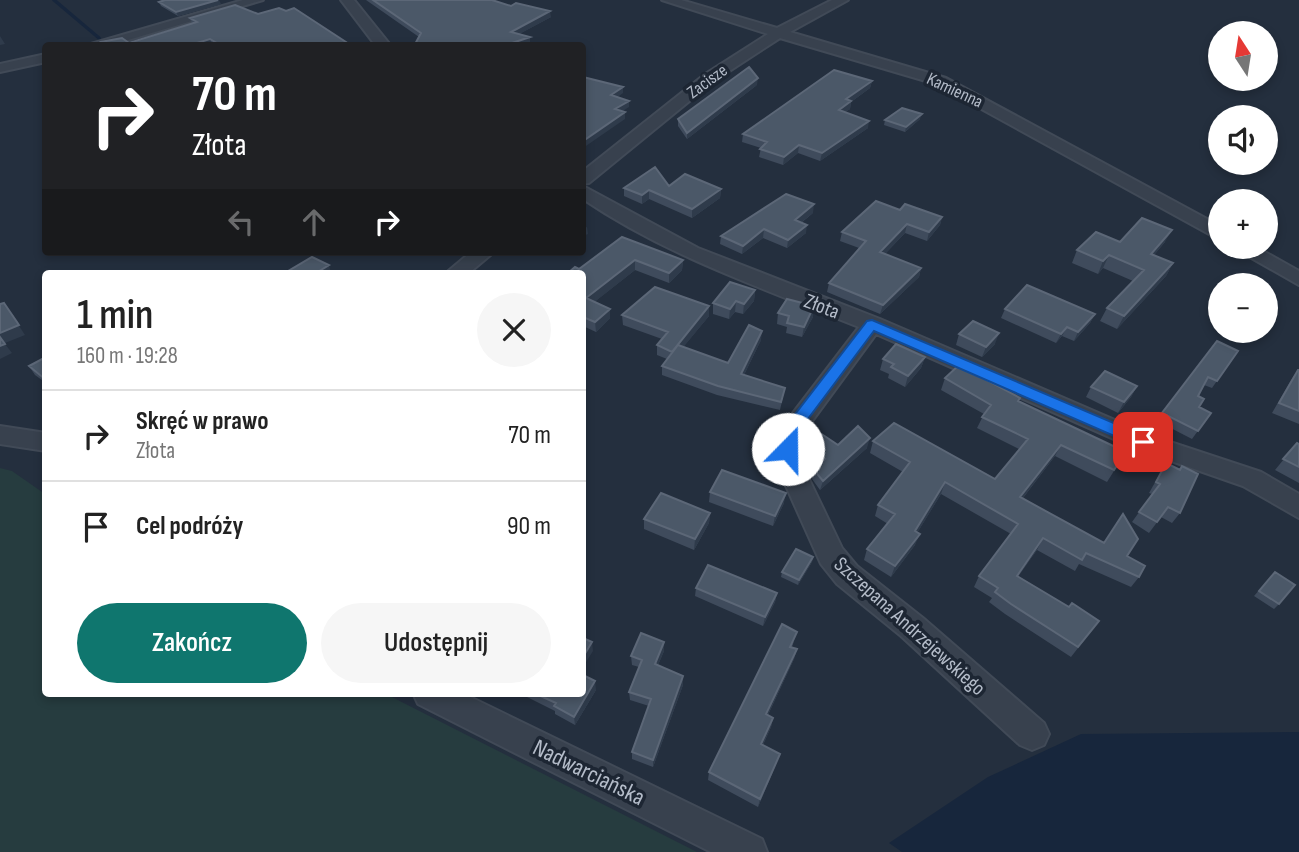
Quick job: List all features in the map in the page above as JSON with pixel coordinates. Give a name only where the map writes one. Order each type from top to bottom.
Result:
[{"type":"street","points":[[105,42],[257,0]]},
{"type":"street","points":[[346,0],[381,42]]},
{"type":"street","name":"Kamienna","points":[[668,0],[929,76],[953,86],[1208,227]]},
{"type":"street","name":"Zacisze","points":[[586,177],[709,78],[778,33],[842,0]]},
{"type":"street","points":[[0,68],[42,59]]},
{"type":"street","name":"Złota","points":[[586,193],[617,214],[691,253],[872,324],[1143,442],[1252,479],[1299,508]]},
{"type":"street","points":[[460,270],[479,256]]},
{"type":"street","points":[[1263,259],[1299,279]]},
{"type":"street","name":"Szczepana Andrzejewskiego","points":[[872,324],[792,430],[788,449],[796,477],[831,556],[847,575],[912,627],[1032,734]]},
{"type":"street","points":[[0,435],[42,441]]},
{"type":"street","name":"Nadwarciańska","points":[[437,697],[749,852]]},
{"type":"green space","points":[[0,468],[12,471],[42,492],[42,697],[392,697],[697,852],[0,852]]},
{"type":"water","points":[[1299,732],[1299,852],[902,852],[889,843],[988,777],[1081,734]]},
{"type":"building","points":[[218,0],[176,12],[159,2]]},
{"type":"building","points":[[373,0],[492,0],[511,6],[516,3],[550,11],[511,32],[530,37],[515,42],[416,42],[421,33]]},
{"type":"building","points":[[235,5],[258,14],[279,8],[286,11],[294,8],[346,42],[215,42],[210,39],[200,42],[132,42],[197,22],[190,18]]},
{"type":"building","points":[[122,38],[128,42],[101,42]]},
{"type":"building","points":[[749,67],[758,78],[687,133],[678,119]]},
{"type":"building","points":[[834,70],[872,81],[846,99],[851,101],[839,110],[869,121],[822,153],[799,145],[784,157],[760,149],[767,142],[743,134]]},
{"type":"building","points":[[586,78],[623,87],[611,95],[629,101],[615,109],[625,112],[586,139]]},
{"type":"building","points":[[902,108],[922,114],[906,127],[885,120]]},
{"type":"building","points":[[655,167],[669,186],[685,174],[721,189],[692,209],[649,190],[642,195],[624,188]]},
{"type":"building","points":[[786,194],[814,204],[795,220],[807,225],[788,240],[764,229],[743,246],[721,236]]},
{"type":"building","points":[[876,201],[900,210],[905,204],[942,217],[929,232],[907,224],[880,252],[921,268],[883,305],[829,283],[866,241],[842,232]]},
{"type":"building","points":[[1142,218],[1172,230],[1151,254],[1173,263],[1124,316],[1107,308],[1144,270],[1109,255],[1103,261],[1077,250],[1096,232],[1120,242]]},
{"type":"building","points":[[622,237],[683,260],[669,273],[635,260],[586,298],[586,270],[572,270],[575,267],[579,269]]},
{"type":"building","points":[[312,257],[329,265],[321,270],[290,270]]},
{"type":"building","points":[[730,282],[755,290],[744,304],[736,301],[730,309],[713,303]]},
{"type":"building","points":[[1027,285],[1095,314],[1078,332],[1067,327],[1061,334],[1005,309]]},
{"type":"building","points":[[655,287],[709,306],[672,352],[657,345],[668,332],[622,315]]},
{"type":"building","points":[[586,298],[610,309],[595,322],[586,318]]},
{"type":"building","points":[[787,299],[814,306],[804,327],[787,323],[789,316],[778,313]]},
{"type":"building","points":[[4,303],[19,325],[0,333],[0,304]]},
{"type":"building","points":[[973,321],[999,333],[986,347],[959,334]]},
{"type":"building","points":[[749,325],[762,331],[741,374],[785,388],[781,402],[718,386],[662,366],[678,345],[728,363]]},
{"type":"building","points":[[1215,343],[1238,351],[1217,381],[1208,377],[1198,396],[1204,399],[1199,407],[1211,413],[1198,431],[1162,413]]},
{"type":"building","points":[[896,344],[925,357],[908,376],[891,367],[894,364],[883,359]]},
{"type":"building","points":[[42,359],[42,377],[29,366]]},
{"type":"building","points":[[959,365],[1020,398],[1018,401],[1126,452],[1114,470],[1061,445],[1020,497],[1104,543],[1123,514],[1138,539],[1127,556],[1145,566],[1139,577],[1086,553],[1082,560],[1043,538],[1017,576],[1069,607],[1072,603],[1099,621],[1078,647],[1011,604],[995,592],[998,588],[979,576],[1018,524],[945,482],[915,531],[920,534],[895,566],[867,549],[895,514],[878,505],[910,462],[873,441],[894,423],[995,479],[1028,439],[982,417],[991,405],[945,378]]},
{"type":"building","points":[[1299,370],[1299,411],[1279,403]]},
{"type":"building","points":[[1105,371],[1137,386],[1124,402],[1091,387]]},
{"type":"building","points":[[858,426],[870,438],[823,481],[814,470],[825,459],[808,447],[806,441],[817,431],[838,445]]},
{"type":"building","points":[[1299,444],[1299,467],[1283,459]]},
{"type":"building","points":[[1166,463],[1180,470],[1182,466],[1198,474],[1180,513],[1168,507],[1157,522],[1139,512],[1160,484],[1156,482]]},
{"type":"building","points":[[722,470],[786,493],[775,516],[710,492]]},
{"type":"building","points":[[661,493],[710,513],[695,539],[644,519]]},
{"type":"building","points":[[796,549],[813,557],[799,580],[782,572]]},
{"type":"building","points":[[708,565],[777,593],[765,617],[696,588]]},
{"type":"building","points":[[1275,572],[1295,585],[1279,604],[1259,591]]},
{"type":"building","points":[[782,624],[797,632],[790,647],[797,649],[766,714],[773,718],[761,744],[780,754],[760,799],[709,772]]},
{"type":"building","points":[[641,633],[664,642],[655,664],[683,676],[653,760],[632,752],[651,699],[629,692],[642,660],[631,656]]},
{"type":"building","points":[[586,639],[592,642],[586,652]]},
{"type":"building","points":[[586,676],[595,681],[586,696]]},
{"type":"building","points":[[543,697],[586,697],[574,717],[554,706],[556,703]]},
{"type":"waterway","points":[[54,0],[99,38]]},
{"type":"route","points":[[788,449],[792,430],[872,324],[1143,442]]}]
